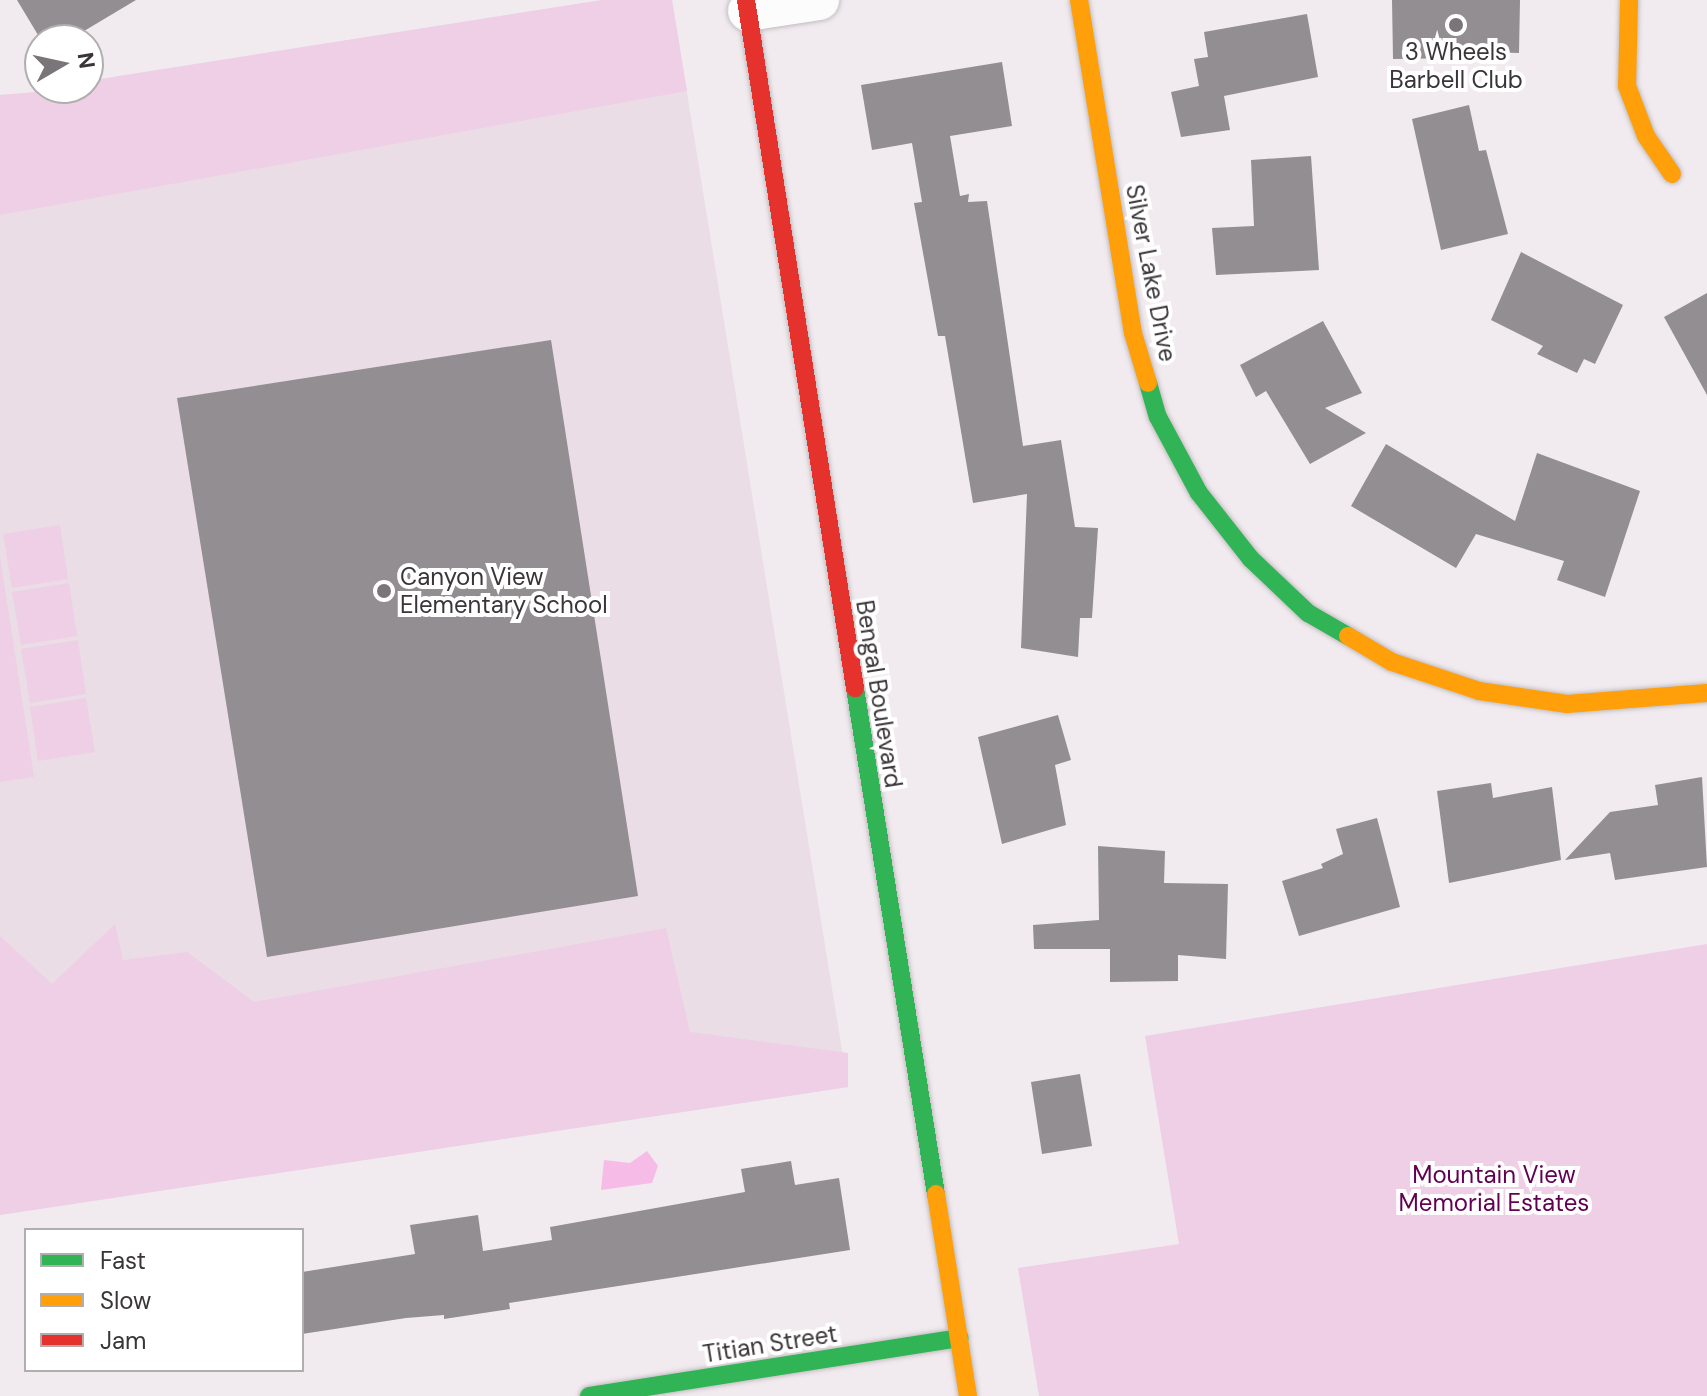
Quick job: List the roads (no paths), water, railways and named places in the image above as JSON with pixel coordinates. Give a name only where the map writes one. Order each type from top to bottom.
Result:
[{"type":"street","points":[[747,6],[819,0]]},
{"type":"street","name":"Silver Lake Drive","points":[[1079,0],[1133,333],[1158,417],[1199,493],[1251,559],[1308,613],[1392,662],[1479,691],[1567,704],[1655,701],[1707,693]]},
{"type":"street","points":[[1629,0],[1627,86],[1646,136],[1672,174]]},
{"type":"street","name":"Bengal Boulevard","points":[[747,6],[968,1396]]},
{"type":"street","name":"Titian Street","points":[[589,1396],[959,1338]]},
{"type":"place","name":"3 Wheels Barbell Club","points":[[1456,25]]},
{"type":"place","name":"Canyon View Elementary School","points":[[384,591]]},
{"type":"park label","name":"Mountain View Memorial Estates","points":[[1494,1189]]}]
